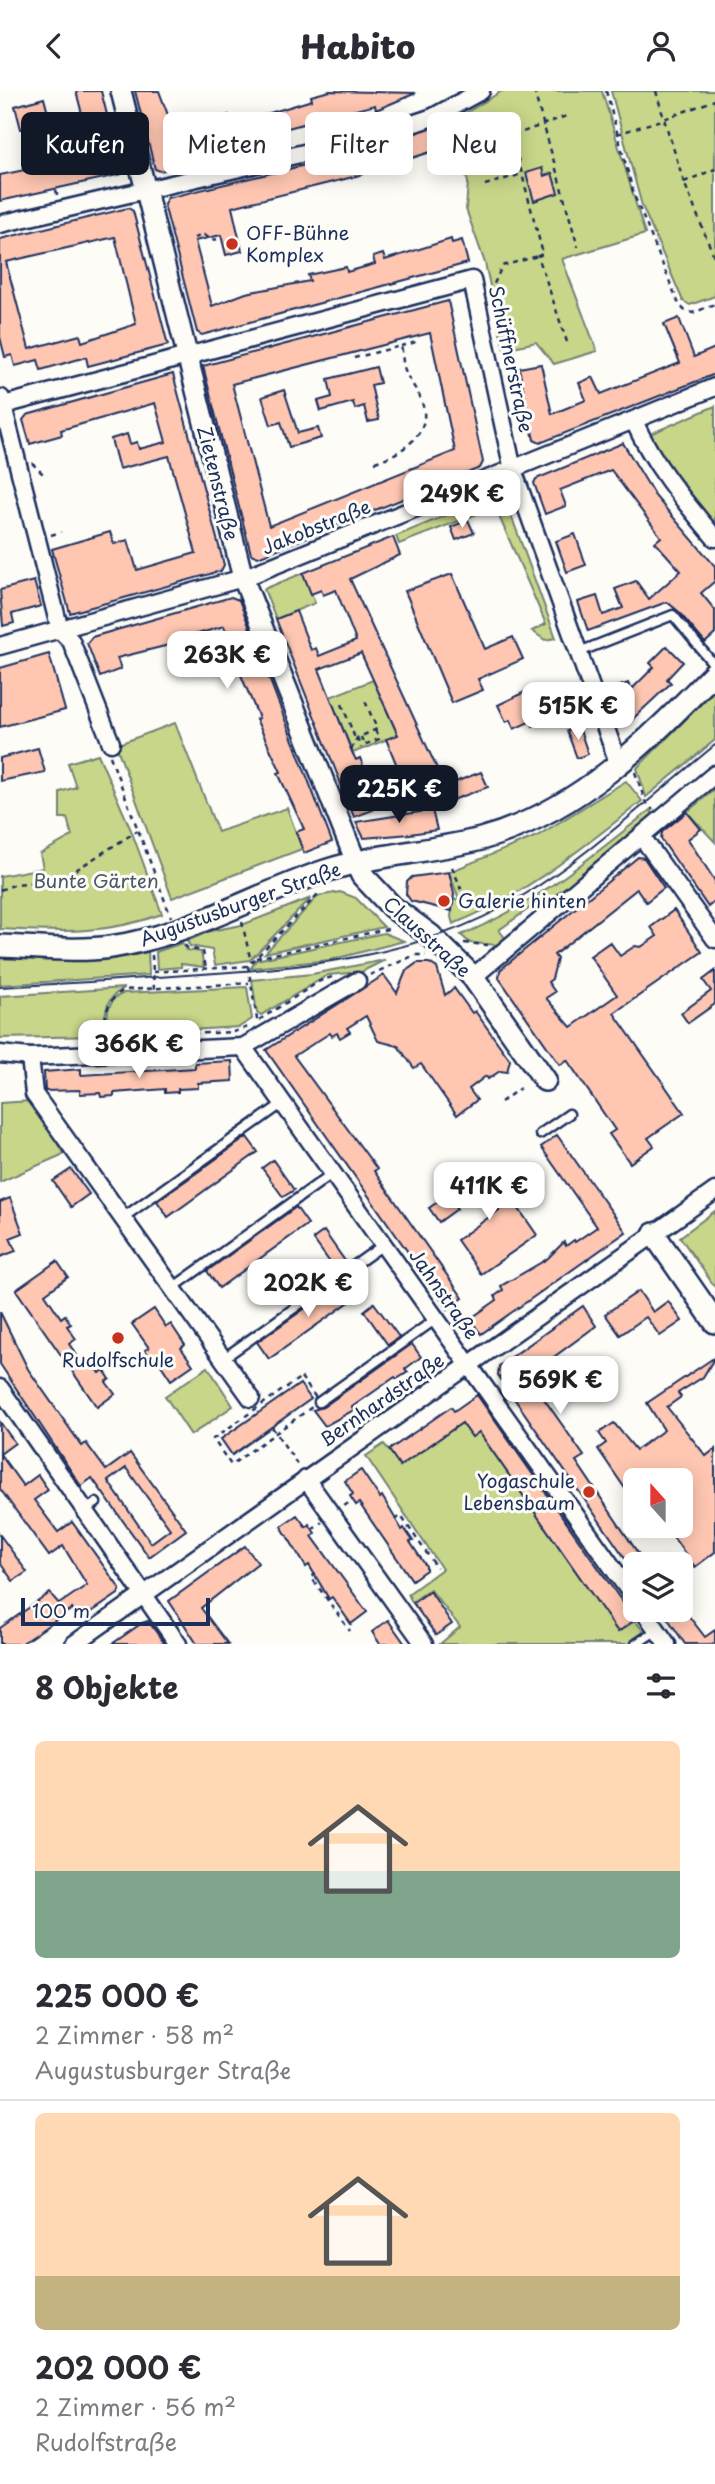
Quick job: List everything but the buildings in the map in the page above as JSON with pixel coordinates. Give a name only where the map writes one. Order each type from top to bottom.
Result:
[{"type":"main road","name":"Augustusburger Straße","points":[[0,946],[94,949],[150,938],[356,862],[499,833],[573,797],[625,760],[715,673]]},
{"type":"main road","name":"Clausstraße","points":[[356,862],[367,880],[392,907],[450,955],[479,971],[545,1080]]},
{"type":"main road","points":[[654,1234],[715,1322]]},
{"type":"street","name":"Zietenstraße","points":[[121,91],[243,579],[356,862]]},
{"type":"street","points":[[0,224],[377,136],[433,117],[481,91]]},
{"type":"street","name":"Schüffnerstraße","points":[[186,355],[472,279],[513,470],[579,652],[625,760]]},
{"type":"street","points":[[111,743],[71,641],[60,630],[1,402],[186,355]]},
{"type":"street","name":"Jakobstraße","points":[[0,646],[243,579],[715,387]]},
{"type":"street","points":[[634,421],[646,448],[665,477],[715,538]]},
{"type":"street","points":[[479,971],[715,774]]},
{"type":"street","points":[[642,837],[715,939]]},
{"type":"street","points":[[0,1054],[30,1057],[104,1046],[243,1047],[260,1029],[360,985]]},
{"type":"street","name":"Jahnstraße","points":[[243,1047],[623,1582]]},
{"type":"street","points":[[30,1057],[34,1094],[251,1398]]},
{"type":"street","name":"Bernhardstraße","points":[[74,1644],[715,1191]]},
{"type":"street","points":[[0,1388],[90,1507],[143,1595],[178,1644]]},
{"type":"street","points":[[306,1479],[425,1644]]},
{"type":"street","points":[[652,1622],[667,1644]]},
{"type":"lane","points":[[579,652],[673,615],[715,666]]},
{"type":"lane","points":[[124,1217],[283,1103]]},
{"type":"lane","points":[[540,1134],[569,1114]]},
{"type":"lane","points":[[174,1287],[332,1173]]},
{"type":"lane","points":[[223,1358],[383,1245]]},
{"type":"lane","points":[[319,1402],[436,1319]]},
{"type":"lane","points":[[636,1644],[657,1629]]},
{"type":"path","points":[[534,91],[578,247]]},
{"type":"path","points":[[606,91],[649,236],[678,302],[684,310],[693,313],[715,304]]},
{"type":"path","points":[[656,91],[684,182],[715,259]]},
{"type":"path","points":[[617,134],[715,100]]},
{"type":"path","points":[[521,132],[569,115]]},
{"type":"path","points":[[684,182],[715,169]]},
{"type":"path","points":[[489,293],[502,266],[543,254],[521,170]]},
{"type":"path","points":[[485,185],[522,174]]},
{"type":"path","points":[[194,238],[204,235],[212,240],[218,239]]},
{"type":"path","points":[[538,256],[567,342]]},
{"type":"path","points":[[354,358],[416,342]]},
{"type":"path","points":[[374,461],[398,454],[406,448],[423,418],[424,408],[404,368],[401,345]]},
{"type":"path","points":[[38,469],[44,475]]},
{"type":"path","points":[[50,535],[61,532]]},
{"type":"path","points":[[364,735],[379,739],[364,745],[364,735],[365,701]]},
{"type":"path","points":[[342,704],[371,742]]},
{"type":"path","points":[[361,748],[364,735]]},
{"type":"path","points":[[351,750],[364,735]]},
{"type":"path","points":[[111,743],[108,751],[176,929],[187,948],[202,951],[206,969]]},
{"type":"path","points":[[625,760],[645,801],[661,819]]},
{"type":"path","points":[[0,890],[16,884],[60,880],[137,831]]},
{"type":"path","points":[[452,867],[461,888],[457,889]]},
{"type":"path","points":[[260,1029],[249,983],[248,966],[318,894]]},
{"type":"path","points":[[242,922],[251,962]]},
{"type":"path","points":[[256,958],[392,928]]},
{"type":"path","points":[[150,938],[154,989]]},
{"type":"path","points":[[142,1036],[260,1029],[320,981],[346,975],[360,985],[415,955],[428,955],[443,960],[463,943],[508,947]]},
{"type":"path","points":[[153,972],[248,966]]},
{"type":"path","points":[[104,1046],[106,1010],[112,996],[124,990],[249,983]]},
{"type":"path","points":[[104,1046],[117,1038]]},
{"type":"path","points":[[501,1102],[520,1088]]},
{"type":"path","points":[[301,1377],[319,1402],[231,1465],[213,1439],[282,1394],[301,1377]]},
{"type":"path","points":[[272,1427],[306,1479]]},
{"type":"path","points":[[395,1520],[401,1516],[437,1568]]},
{"type":"path","points":[[418,1553],[424,1549]]},
{"type":"path","points":[[316,1574],[311,1577],[350,1631]]},
{"type":"path","points":[[335,1611],[340,1608]]},
{"type":"green space","points":[[502,91],[602,91],[645,234],[562,259],[597,351],[554,364],[536,342],[504,349],[485,263],[466,209],[468,182],[466,175],[521,175],[521,112],[468,112]]},
{"type":"green space","points":[[611,91],[715,91],[715,296],[690,305],[683,301],[642,206]]},
{"type":"green space","points":[[715,406],[715,525],[673,475],[650,434]]},
{"type":"green space","points":[[498,494],[504,496],[556,638],[545,640],[532,631],[546,624],[495,507],[399,544],[396,536]]},
{"type":"green space","points":[[303,573],[315,603],[276,619],[264,589]]},
{"type":"green space","points":[[373,680],[398,735],[353,753],[330,697]]},
{"type":"green space","points":[[715,690],[715,740],[646,797],[637,768]]},
{"type":"green space","points":[[175,723],[218,832],[287,808],[302,849],[172,898],[116,745]]},
{"type":"green space","name":"Bunte Gärten","points":[[98,754],[131,830],[162,914],[121,926],[82,931],[0,929],[0,876],[43,868],[40,854],[72,836],[67,818],[60,818],[60,792],[76,787],[68,763]]},
{"type":"green space","points":[[626,781],[642,801],[529,885],[453,924],[453,900],[459,899],[449,872],[537,836]]},
{"type":"green space","points":[[715,789],[715,842],[687,812]]},
{"type":"green space","points":[[650,810],[654,815],[539,912],[534,905],[499,930],[506,939],[499,945],[470,943],[461,935],[536,896]]},
{"type":"green space","points":[[340,892],[356,898],[384,927],[265,953],[318,896]]},
{"type":"green space","points":[[311,898],[250,960],[215,965],[212,950],[190,946],[187,941],[210,931],[242,925]]},
{"type":"green space","points":[[384,933],[404,941],[330,960],[251,968],[256,960]]},
{"type":"green space","points":[[182,943],[186,950],[201,952],[204,967],[181,964],[181,967],[157,969],[156,952]]},
{"type":"green space","points":[[148,950],[149,975],[0,985],[0,958],[96,959]]},
{"type":"green space","points":[[385,960],[361,972],[328,975],[261,1015],[257,1013],[252,980],[312,974]]},
{"type":"green space","points":[[247,987],[252,1019],[239,1027],[106,1035],[108,1010],[114,998],[124,993]]},
{"type":"green space","points":[[124,988],[109,1002],[103,1036],[0,1038],[0,996]]},
{"type":"green space","points":[[31,1101],[64,1154],[0,1182],[0,1103]]},
{"type":"green space","points":[[715,1211],[715,1287],[680,1237]]},
{"type":"green space","points":[[208,1367],[233,1406],[191,1435],[165,1396]]},
{"type":"green space","points":[[462,1423],[479,1432],[618,1631],[636,1622],[646,1635],[632,1644],[440,1644],[460,1627],[430,1589],[412,1602],[408,1594],[442,1569],[366,1456],[384,1444],[389,1450]]},
{"type":"tram line","points":[[0,987],[272,969],[357,957],[440,935],[480,919],[519,898],[570,864],[715,745]]},
{"type":"place","name":"OFF-Bühne Komplex","points":[[232,244]]},
{"type":"place","name":"Galerie hinten","points":[[444,901]]},
{"type":"place","name":"Rudolfschule","points":[[118,1338]]},
{"type":"place","name":"Yogaschule Lebensbaum","points":[[589,1492]]}]
